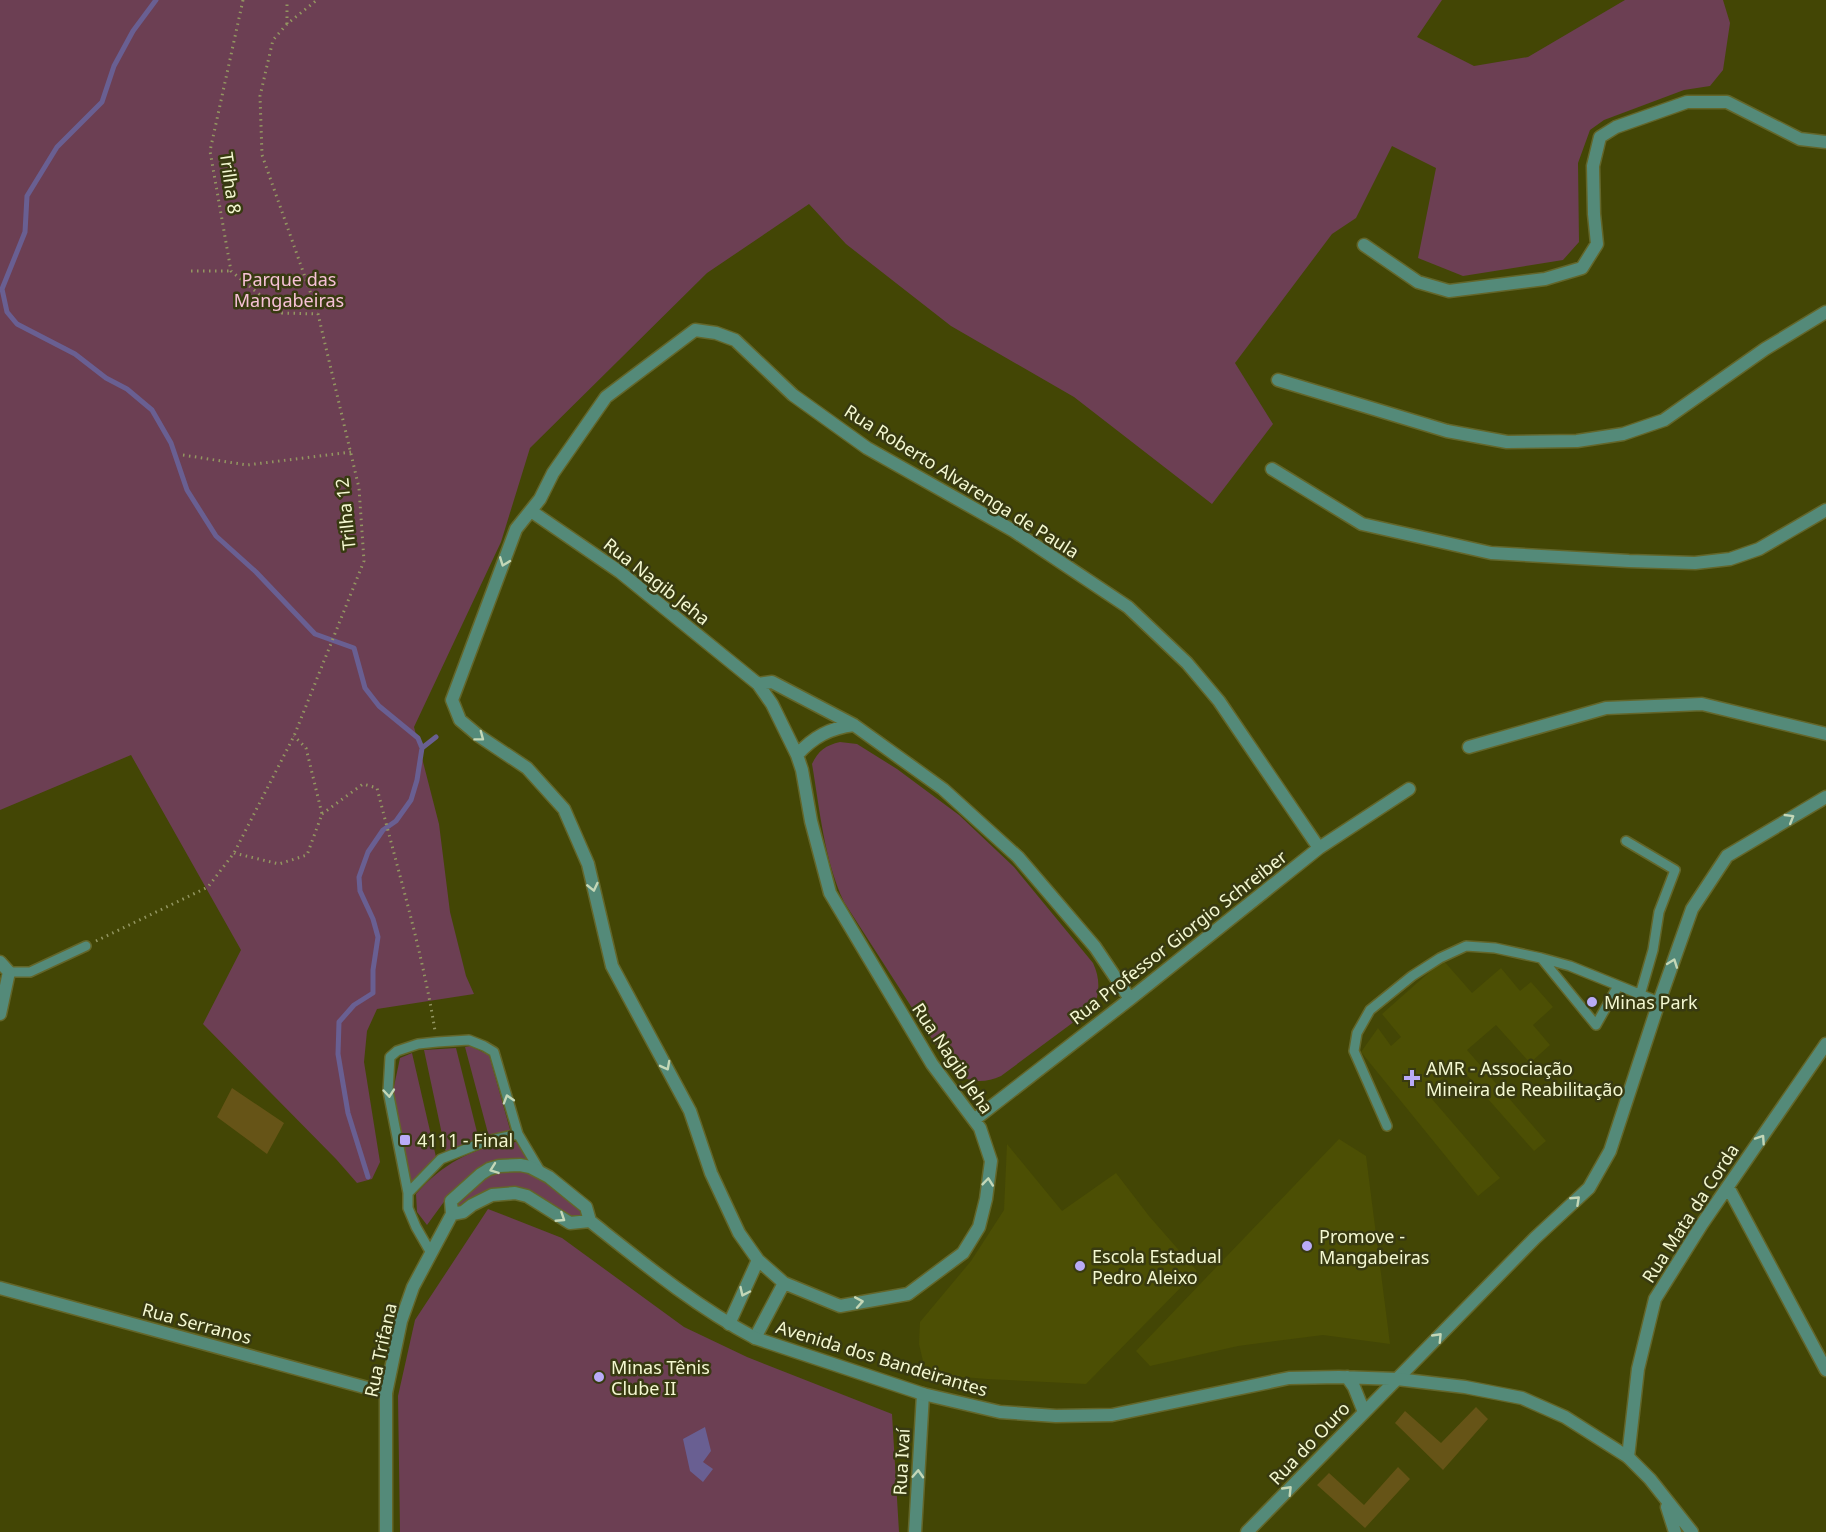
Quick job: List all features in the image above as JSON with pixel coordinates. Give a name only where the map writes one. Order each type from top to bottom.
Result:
[{"type":"street","points":[[1364,245],[1418,282],[1449,291],[1545,279],[1582,268],[1597,244],[1593,166],[1600,138],[1616,127],[1687,102],[1726,102],[1800,139],[1826,142]]},
{"type":"street","points":[[1278,380],[1447,430],[1507,442],[1577,441],[1623,434],[1664,420],[1765,349],[1826,312]]},
{"type":"street","name":"Rua Roberto Alvarenga de Paula","points":[[758,1260],[739,1233],[711,1173],[690,1111],[612,966],[588,864],[564,809],[527,768],[479,736],[460,720],[452,700],[516,529],[540,499],[553,473],[606,397],[695,330],[716,333],[735,340],[793,395],[867,448],[1014,531],[1128,607],[1187,663],[1219,701],[1319,848]]},
{"type":"street","points":[[1272,469],[1362,524],[1491,552],[1673,563],[1730,559],[1758,549],[1826,510]]},
{"type":"street","name":"Rua Nagib Jeha","points":[[531,511],[620,572],[758,684],[772,704],[797,755],[830,893],[932,1064],[980,1128],[991,1161],[986,1199],[979,1227],[963,1253],[908,1293],[840,1306],[784,1283],[758,1260]]},
{"type":"street","name":"Rua Nagib Jeha","points":[[758,684],[772,682],[854,725],[943,789],[1018,857],[1095,947],[1130,999]]},
{"type":"street","points":[[1469,747],[1606,708],[1702,704],[1826,734]]},
{"type":"street","points":[[797,755],[813,739],[823,733],[854,725]]},
{"type":"street","name":"Rua Professor Giorgio Schreiber","points":[[974,1120],[1319,848],[1409,789]]},
{"type":"street","name":"Rua do Ouro","points":[[1247,1532],[1536,1238],[1589,1188],[1610,1150],[1692,909],[1727,856],[1826,797]]},
{"type":"street","points":[[0,962],[5,975],[0,1014]]},
{"type":"street","name":"Rua Mata da Corda","points":[[1628,1457],[1638,1369],[1655,1299],[1826,1044]]},
{"type":"street","name":"Avenida dos Bandeirantes","points":[[431,1253],[452,1215],[451,1201],[481,1174],[489,1169],[509,1165],[530,1167],[540,1171],[586,1207],[590,1221],[663,1280],[729,1324],[755,1338],[923,1394],[1000,1412],[1056,1416],[1112,1415],[1289,1378],[1397,1379],[1465,1387],[1522,1398],[1565,1417],[1628,1457],[1650,1479],[1692,1532]]},
{"type":"street","points":[[1728,1187],[1826,1370]]},
{"type":"street","points":[[452,1215],[463,1212],[481,1199],[492,1195],[516,1193],[527,1196],[570,1223],[590,1221]]},
{"type":"street","name":"Rua Trifana","points":[[386,1532],[386,1393],[401,1321],[413,1287],[431,1253]]},
{"type":"street","points":[[729,1324],[758,1260]]},
{"type":"street","points":[[755,1338],[784,1283]]},
{"type":"street","name":"Rua Serranos","points":[[0,1288],[386,1393]]},
{"type":"street","points":[[1347,1377],[1354,1387],[1364,1412]]},
{"type":"street","name":"Rua Ivaí","points":[[915,1532],[923,1394]]},
{"type":"street","name":"Avenida dos Bandeirantes","points":[[1665,1500],[1675,1532]]},
{"type":"lane","points":[[1626,841],[1675,870],[1659,912],[1653,950],[1640,995]]},
{"type":"lane","points":[[1387,1126],[1354,1051],[1357,1033],[1370,1010],[1413,976],[1440,958],[1466,945],[1495,948],[1569,966],[1659,1002]]},
{"type":"lane","points":[[5,975],[30,972],[86,946]]},
{"type":"lane","points":[[1541,958],[1596,1025],[1618,987]]},
{"type":"lane","points":[[431,1253],[408,1208],[408,1193],[388,1091],[390,1058],[397,1051],[418,1044],[469,1040],[494,1052],[518,1134],[540,1171]]},
{"type":"lane","points":[[408,1193],[441,1159],[486,1141],[518,1134]]},
{"type":"path","name":"Trilha 8","points":[[231,271],[210,151],[243,0]]},
{"type":"path","points":[[287,0],[287,24]]},
{"type":"path","name":"Trilha 12","points":[[86,946],[208,887],[234,853],[294,736],[364,561],[359,488],[318,314],[262,155],[260,96],[273,40],[287,24],[317,0]]},
{"type":"path","points":[[191,271],[231,271],[282,313],[318,314]]},
{"type":"path","points":[[183,454],[248,465],[351,452]]},
{"type":"path","points":[[294,736],[306,748],[322,814]]},
{"type":"path","points":[[234,853],[279,864],[307,855],[322,814],[363,784],[377,788],[429,993],[437,1042]]},
{"type":"shaded area","name":"AMR - Associação Mineira de Reabilitação","points":[[1443,960],[1472,993],[1501,968],[1520,991],[1531,982],[1553,1007],[1533,1025],[1550,1045],[1530,1063],[1496,1025],[1467,1050],[1546,1141],[1534,1151],[1458,1065],[1426,1092],[1500,1178],[1478,1196],[1361,1052],[1378,1028],[1391,1046],[1401,1037],[1382,1014]]},
{"type":"shaded area","name":"Promove - Mangabeiras","points":[[1339,1139],[1366,1156],[1390,1344],[1323,1335],[1238,1346],[1150,1366],[1136,1351]]},
{"type":"shaded area","name":"Escola Estadual Pedro Aleixo","points":[[1007,1144],[1062,1211],[1116,1173],[1149,1216],[1197,1271],[1086,1384],[926,1374],[919,1344],[920,1322],[971,1261],[1004,1210]]},
{"type":"shaded area","points":[[705,1427],[711,1451],[703,1462],[713,1469],[703,1482],[690,1471],[683,1439]]},
{"type":"green space","name":"Parque das Mangabeiras","points":[[0,0],[1442,0],[1417,37],[1474,66],[1528,57],[1625,0],[1723,0],[1730,23],[1723,70],[1710,86],[1684,90],[1604,120],[1590,130],[1578,163],[1579,242],[1563,260],[1463,276],[1418,258],[1436,168],[1392,146],[1356,218],[1332,234],[1235,363],[1273,424],[1212,504],[1074,397],[951,326],[846,244],[809,204],[707,273],[530,448],[501,542],[414,727],[439,824],[450,912],[466,976],[474,994],[377,1009],[367,1031],[364,1062],[380,1162],[372,1179],[357,1183],[203,1024],[241,950],[131,755],[0,810]]},
{"type":"green space","points":[[840,742],[857,744],[897,769],[959,815],[1014,867],[1093,963],[1098,985],[1094,1007],[1001,1076],[976,1081],[964,1078],[952,1070],[844,902],[827,852],[812,764],[823,749]]},
{"type":"green space","points":[[470,1046],[489,1055],[511,1133],[489,1137],[465,1047]]},
{"type":"green space","points":[[456,1048],[479,1140],[446,1153],[424,1050]]},
{"type":"green space","points":[[412,1053],[436,1157],[411,1183],[393,1091],[400,1058]]},
{"type":"green space","points":[[516,1142],[528,1160],[498,1161],[446,1199],[427,1225],[417,1212],[416,1194],[426,1183],[449,1165],[473,1152]]},
{"type":"green space","points":[[519,1170],[538,1176],[582,1210],[584,1217],[572,1218],[516,1188],[491,1190],[479,1194],[457,1208],[456,1203],[487,1176],[499,1171]]},
{"type":"green space","name":"Minas Tênis Clube II","points":[[488,1209],[562,1238],[684,1327],[747,1357],[892,1414],[899,1532],[400,1532],[398,1396],[415,1320]]},
{"type":"building","points":[[232,1088],[284,1123],[267,1154],[217,1117]]},
{"type":"building","points":[[1476,1407],[1488,1419],[1443,1470],[1395,1423],[1405,1411],[1441,1443]]},
{"type":"building","points":[[1398,1467],[1410,1479],[1365,1528],[1317,1485],[1329,1473],[1364,1505]]},
{"type":"waterway","points":[[156,0],[133,31],[114,66],[102,102],[57,147],[27,196],[25,232],[2,289],[7,312],[17,324],[75,354],[106,378],[127,389],[152,410],[171,443],[187,490],[216,536],[256,572],[315,634],[354,648],[365,688],[379,706],[418,738],[422,748],[411,800],[396,821],[383,830],[368,852],[359,877],[360,891],[373,919],[378,937],[373,970],[373,993],[354,1005],[339,1022],[338,1054],[348,1113],[368,1177]]},
{"type":"waterway","points":[[422,748],[436,737]]},
{"type":"place","name":"Minas Park","points":[[1592,1002]]},
{"type":"place","name":"AMR - Associação Mineira de Reabilitação","points":[[1412,1078]]},
{"type":"place","name":"4111 - Final","points":[[405,1140]]},
{"type":"place","name":"Promove - Mangabeiras","points":[[1307,1246]]},
{"type":"place","name":"Escola Estadual Pedro Aleixo","points":[[1080,1266]]},
{"type":"place","name":"Minas Tênis Clube II","points":[[599,1377]]}]
